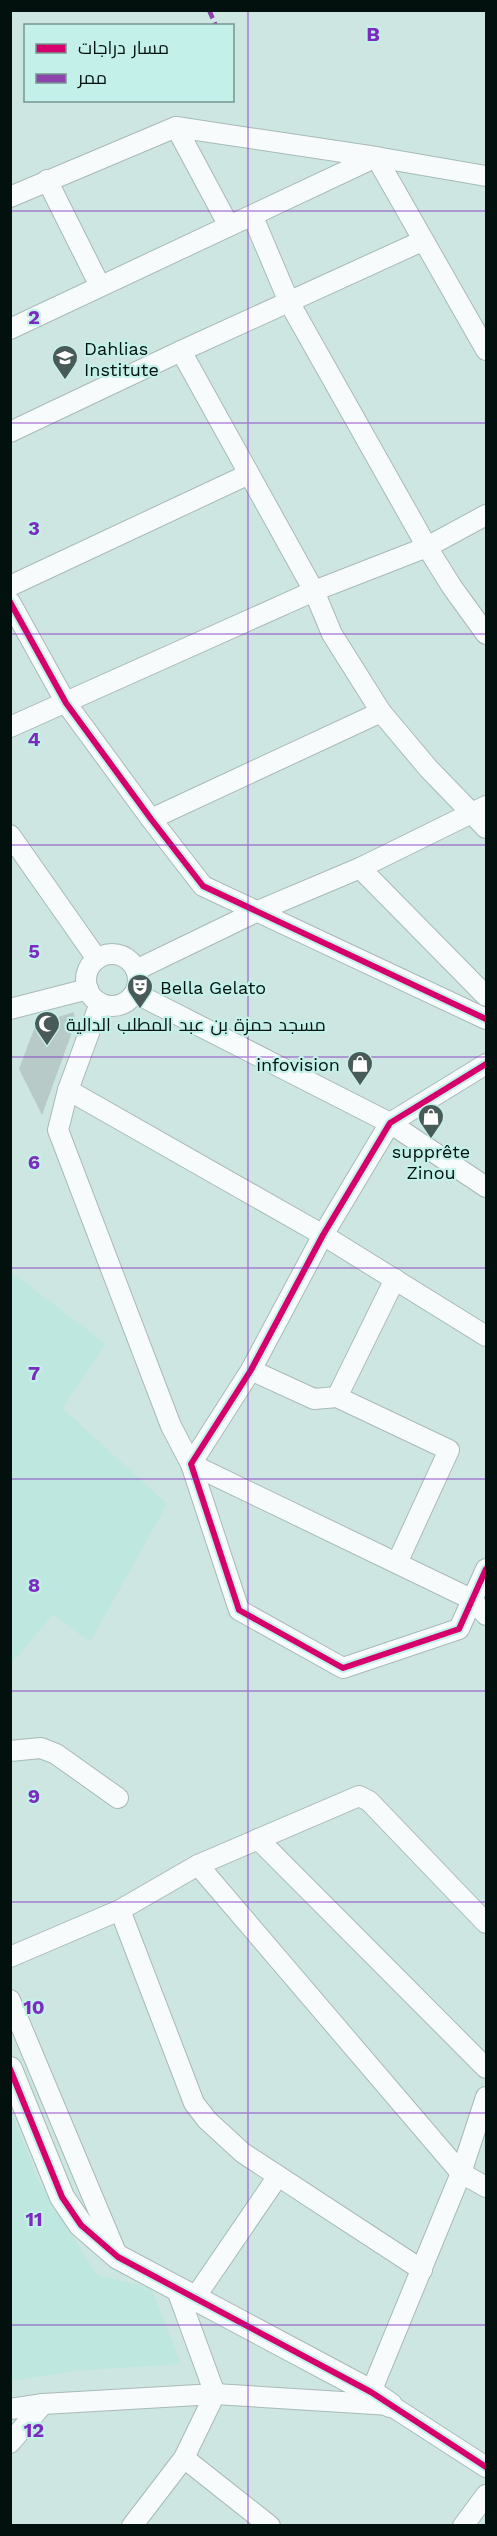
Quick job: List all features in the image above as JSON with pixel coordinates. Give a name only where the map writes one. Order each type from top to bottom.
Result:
[{"type":"street","points":[[176,126],[229,226]]},
{"type":"street","points":[[10,197],[176,126],[486,176]]},
{"type":"street","points":[[10,329],[229,226],[253,217],[376,157]]},
{"type":"street","points":[[376,157],[486,350]]},
{"type":"street","points":[[47,180],[100,286]]},
{"type":"street","points":[[253,217],[289,302],[427,547],[452,587],[486,633]]},
{"type":"street","points":[[10,432],[422,241]]},
{"type":"street","points":[[181,351],[314,591],[332,634],[381,712],[428,768],[480,809],[486,828]]},
{"type":"street","points":[[10,586],[249,474]]},
{"type":"street","points":[[10,727],[314,591],[427,547],[486,515]]},
{"type":"street","points":[[10,602],[66,703],[203,886],[486,1019]]},
{"type":"street","points":[[151,819],[381,712]]},
{"type":"street","points":[[136,970],[258,911],[360,868],[480,809]]},
{"type":"street","points":[[10,836],[96,959]]},
{"type":"street","points":[[360,868],[486,996]]},
{"type":"street","points":[[10,1009],[94,996],[108,1006],[124,1004],[135,993],[139,978],[136,970],[127,958],[111,954],[96,959],[87,973],[94,996],[58,1130],[171,1426],[190,1464],[239,1610],[343,1668],[459,1629],[486,1569]]},
{"type":"street","points":[[135,993],[390,1123],[486,1187]]},
{"type":"street","points":[[190,1464],[251,1370],[323,1235],[390,1123],[486,1064]]},
{"type":"street","points":[[68,1090],[323,1235],[486,1336]]},
{"type":"street","points":[[337,1397],[395,1279]]},
{"type":"street","points":[[251,1370],[314,1399],[337,1397],[449,1450],[397,1563]]},
{"type":"street","points":[[190,1464],[471,1599],[486,1615]]},
{"type":"street","points":[[10,1751],[41,1748],[56,1754],[118,1798]]},
{"type":"street","points":[[10,1957],[120,1910],[198,1865],[359,1796],[369,1801],[486,1923]]},
{"type":"street","points":[[258,1839],[486,2068]]},
{"type":"street","points":[[198,1865],[461,2172],[486,2187]]},
{"type":"street","points":[[120,1910],[194,2103],[207,2120],[243,2152],[423,2270]]},
{"type":"street","points":[[10,2000],[118,2258]]},
{"type":"street","points":[[10,2069],[62,2197],[81,2225],[118,2258],[380,2398],[486,2467]]},
{"type":"street","points":[[380,2398],[423,2270],[461,2172],[486,2097]]},
{"type":"street","points":[[185,2295],[278,2176]]},
{"type":"street","points":[[132,2526],[184,2457],[215,2394],[185,2295]]},
{"type":"street","points":[[10,2409],[43,2404],[215,2394],[380,2398]]},
{"type":"street","points":[[10,2443],[43,2404]]},
{"type":"street","points":[[184,2457],[270,2526]]},
{"type":"street","points":[[463,2526],[486,2495]]},
{"type":"shaded area","points":[[11,1272],[106,1344],[62,1408],[167,1504],[90,1642],[53,1614],[11,1664]]},
{"type":"shaded area","points":[[10,2107],[39,2182],[97,2275],[151,2288],[181,2364],[74,2371],[11,2381]]},
{"type":"building","name":"مسجد حمزة بن عبد المطلب الدالية","points":[[74,1012],[75,1024],[42,1115],[19,1069],[36,1024]]},
{"type":"marked path","points":[[209,10],[215,24]]},
{"type":"cycle path","points":[[10,602],[66,703],[203,886],[486,1019]]},
{"type":"cycle path","points":[[486,1064],[390,1123],[323,1235],[251,1370],[191,1464],[239,1610],[343,1668],[459,1629],[486,1569]]},
{"type":"cycle path","points":[[10,2069],[62,2197],[81,2225],[118,2257],[371,2392],[486,2467]]},
{"type":"place","name":"Dahlias Institute","points":[[65,381]]},
{"type":"place","name":"Bella Gelato","points":[[140,1010]]},
{"type":"place","name":"مسجد حمزة بن عبد المطلب الدالية","points":[[47,1047]]},
{"type":"place","name":"infovision","points":[[360,1087]]},
{"type":"place","name":"supprête Zinou","points":[[431,1140]]}]
